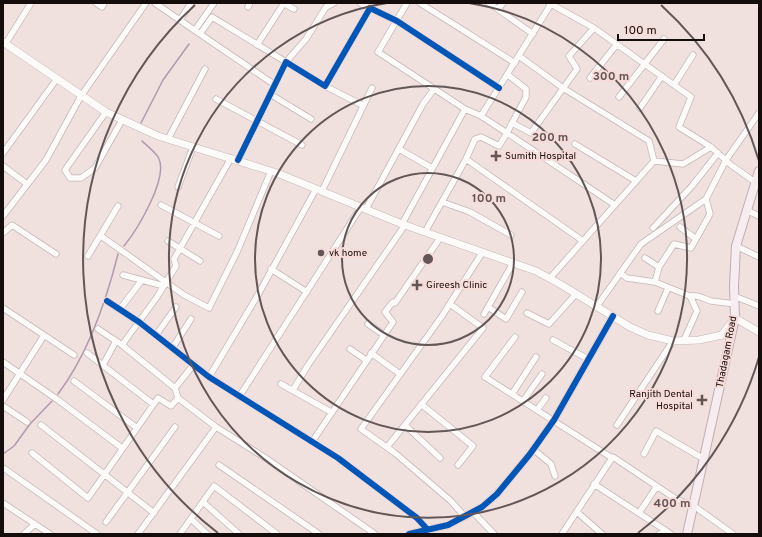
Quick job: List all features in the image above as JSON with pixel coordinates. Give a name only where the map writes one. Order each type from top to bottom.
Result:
[{"type":"main road","points":[[4,43],[56,80],[106,112],[122,120],[168,139],[271,171],[403,224],[513,263],[550,278],[630,327],[648,335],[673,341],[700,340],[722,335],[735,318],[759,332]]},
{"type":"main road","name":"Thadagam Road","points":[[687,534],[735,318],[734,300],[736,246],[754,182],[759,171]]},
{"type":"main road","points":[[409,534],[448,525],[482,507],[497,494],[554,420],[613,316]]},
{"type":"street","points":[[4,43],[31,3]]},
{"type":"street","points":[[96,3],[102,7],[104,3]]},
{"type":"street","points":[[3,216],[46,160],[82,96],[146,3]]},
{"type":"street","points":[[155,3],[274,85]]},
{"type":"street","points":[[180,20],[191,3]]},
{"type":"street","points":[[195,30],[214,3]]},
{"type":"street","points":[[257,44],[284,3],[294,9]]},
{"type":"street","points":[[122,345],[166,283],[176,266],[174,259],[194,223],[257,121],[286,62],[306,39],[326,7],[334,3]]},
{"type":"street","points":[[360,3],[397,21],[499,88]]},
{"type":"street","points":[[407,3],[378,52],[465,109],[480,116],[507,133],[615,205]]},
{"type":"street","points":[[420,3],[515,63]]},
{"type":"street","points":[[490,3],[533,34]]},
{"type":"street","points":[[498,9],[503,3]]},
{"type":"street","points":[[480,116],[508,75],[550,4],[594,28],[691,97],[679,127],[711,147],[754,182]]},
{"type":"street","points":[[325,86],[370,8]]},
{"type":"street","points":[[200,34],[212,17],[325,86],[362,105]]},
{"type":"street","points":[[512,123],[531,133],[577,68],[569,56],[594,28]]},
{"type":"street","points":[[620,97],[664,38]]},
{"type":"street","points":[[590,78],[617,44]]},
{"type":"street","points":[[674,85],[693,54]]},
{"type":"street","points":[[519,56],[563,88],[649,141],[654,161]]},
{"type":"street","points":[[168,139],[205,69]]},
{"type":"street","points":[[425,232],[466,159],[475,139],[481,137],[499,146],[507,133],[526,97],[526,89],[508,75]]},
{"type":"street","points":[[640,108],[662,76]]},
{"type":"street","points":[[3,153],[56,80]]},
{"type":"street","points":[[209,377],[259,293],[271,269],[319,190],[372,88]]},
{"type":"street","points":[[239,397],[271,345],[364,208],[399,149],[423,104],[434,89]]},
{"type":"street","points":[[270,94],[310,119]]},
{"type":"street","points":[[216,99],[302,145]]},
{"type":"street","points":[[293,390],[403,224],[465,109]]},
{"type":"street","points":[[106,112],[65,170],[70,178],[81,178],[95,168],[122,120]]},
{"type":"street","points":[[597,306],[641,244],[706,199],[726,160],[759,113]]},
{"type":"street","points":[[575,144],[636,181]]},
{"type":"street","points":[[178,186],[193,147]]},
{"type":"street","points":[[654,161],[683,164],[711,147]]},
{"type":"street","points":[[399,149],[432,168]]},
{"type":"street","points":[[653,228],[692,186],[718,153]]},
{"type":"street","points":[[466,159],[583,241]]},
{"type":"street","points":[[550,278],[654,161]]},
{"type":"street","points":[[3,166],[27,184]]},
{"type":"street","points":[[101,236],[184,295],[209,308],[237,252],[271,171]]},
{"type":"street","points":[[655,282],[659,267],[674,244],[691,248],[710,214],[706,199]]},
{"type":"street","points":[[442,202],[470,212],[512,235]]},
{"type":"street","points":[[161,205],[219,236]]},
{"type":"street","points":[[88,256],[118,206]]},
{"type":"street","points":[[746,210],[759,216]]},
{"type":"street","points":[[3,234],[12,225],[56,254]]},
{"type":"street","points":[[680,226],[696,239]]},
{"type":"street","points":[[312,442],[393,322],[385,312],[393,302],[395,303],[440,238]]},
{"type":"street","points":[[168,241],[200,261]]},
{"type":"street","points":[[736,246],[759,257]]},
{"type":"street","points":[[465,517],[451,501],[362,429],[450,304],[482,253]]},
{"type":"street","points":[[645,258],[659,267]]},
{"type":"street","points":[[484,314],[513,263]]},
{"type":"street","points":[[271,269],[307,292]]},
{"type":"street","points":[[620,273],[627,278],[655,282],[690,296],[694,295],[709,300],[734,300],[759,306]]},
{"type":"street","points":[[123,275],[142,280],[166,283]]},
{"type":"street","points":[[120,310],[142,280]]},
{"type":"street","points":[[658,311],[668,288]]},
{"type":"street","points":[[488,307],[506,319],[522,292]]},
{"type":"street","points":[[527,313],[549,324],[576,294]]},
{"type":"street","points":[[684,340],[697,311],[690,296]]},
{"type":"street","points":[[107,301],[173,347],[209,377],[312,442],[374,484],[417,518],[427,529]]},
{"type":"street","points":[[386,447],[483,328],[450,304]]},
{"type":"street","points":[[156,335],[176,307]]},
{"type":"street","points":[[3,308],[44,337],[74,355]]},
{"type":"street","points":[[173,347],[190,319]]},
{"type":"street","points":[[368,324],[384,335]]},
{"type":"street","points":[[98,329],[122,345],[175,388],[178,398],[216,427],[264,457],[375,534]]},
{"type":"street","points":[[3,400],[44,337]]},
{"type":"street","points":[[515,337],[485,376],[612,458],[613,457],[676,499],[694,506],[733,534]]},
{"type":"street","points":[[553,340],[588,359]]},
{"type":"street","points":[[103,365],[116,341]]},
{"type":"street","points":[[617,425],[673,341]]},
{"type":"street","points":[[350,349],[366,360]]},
{"type":"street","points":[[86,353],[153,404]]},
{"type":"street","points":[[371,353],[400,374]]},
{"type":"street","points":[[512,394],[536,357]]},
{"type":"street","points":[[3,362],[122,448]]},
{"type":"street","points":[[175,388],[194,364]]},
{"type":"street","points":[[523,401],[542,374]]},
{"type":"street","points":[[74,381],[137,428]]},
{"type":"street","points":[[281,384],[331,412]]},
{"type":"street","points":[[32,453],[88,498],[158,398],[171,406],[178,398]]},
{"type":"street","points":[[537,410],[546,398]]},
{"type":"street","points":[[421,404],[473,446],[458,465]]},
{"type":"street","points":[[3,406],[27,422]]},
{"type":"street","points":[[41,425],[154,513]]},
{"type":"street","points":[[405,425],[440,458]]},
{"type":"street","points":[[106,522],[128,494],[175,427]]},
{"type":"street","points":[[138,534],[216,427]]},
{"type":"street","points":[[644,454],[656,431],[704,459]]},
{"type":"street","points":[[533,449],[551,464],[555,476]]},
{"type":"street","points":[[562,534],[612,458]]},
{"type":"street","points":[[219,465],[319,534]]},
{"type":"street","points":[[5,469],[94,533]]},
{"type":"street","points":[[594,484],[669,532]]},
{"type":"street","points":[[180,534],[214,486],[277,534]]},
{"type":"street","points":[[639,513],[656,486]]},
{"type":"street","points":[[203,502],[239,534]]},
{"type":"street","points":[[3,503],[50,534]]},
{"type":"street","points":[[473,512],[494,534]]},
{"type":"street","points":[[577,512],[602,534]]},
{"type":"street","points":[[191,519],[207,534]]},
{"type":"street","points":[[24,534],[35,524]]},
{"type":"street","points":[[659,534],[669,532]]},
{"type":"waterway","points":[[141,123],[163,80],[189,44]]},
{"type":"waterway","points":[[124,246],[150,204],[159,179],[161,168],[158,157],[142,141]]},
{"type":"waterway","points":[[58,394],[78,362],[95,327],[108,290],[118,254]]},
{"type":"waterway","points":[[3,454],[14,446],[30,424],[52,401]]},
{"type":"cycle path","points":[[238,160],[286,62],[325,86],[370,8],[397,21],[499,88]]},
{"type":"cycle path","points":[[107,301],[139,322],[209,377],[338,458],[417,518],[427,529]]},
{"type":"cycle path","points":[[409,534],[448,525],[482,507],[497,494],[530,454],[554,420],[613,316]]},
{"type":"place","name":"Sumith Hospital","points":[[496,156]]},
{"type":"place","name":"vk home","points":[[321,253]]},
{"type":"place","name":"Gireesh Clinic","points":[[417,285]]},
{"type":"place","name":"Ranjith Dental Hospital","points":[[702,400]]}]
